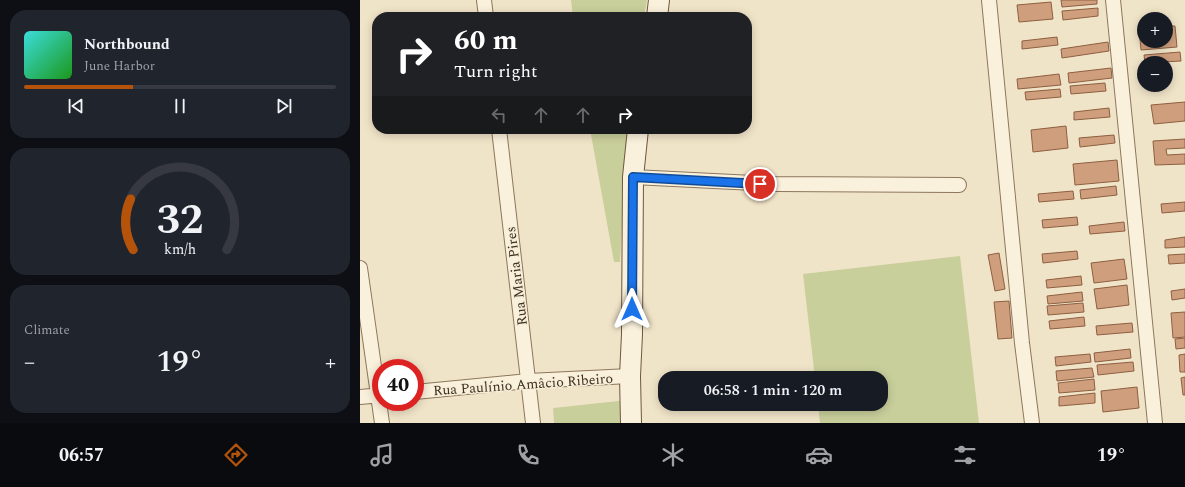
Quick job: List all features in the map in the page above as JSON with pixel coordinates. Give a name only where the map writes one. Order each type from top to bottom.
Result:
[{"type":"street","points":[[484,0],[485,12]]},
{"type":"street","points":[[658,12],[659,0]]},
{"type":"street","points":[[989,0],[1022,343],[1032,423]]},
{"type":"street","points":[[1113,0],[1155,423]]},
{"type":"street","name":"Rua Maria Pires","points":[[500,134],[533,423]]},
{"type":"street","points":[[631,423],[630,376],[632,334],[633,177],[637,134]]},
{"type":"street","points":[[633,177],[776,184],[959,186]]},
{"type":"street","points":[[360,268],[374,359]]},
{"type":"street","name":"Rua Paulínio Amâcio Ribeiro","points":[[424,391],[528,381],[630,376]]},
{"type":"street","points":[[360,397],[372,396]]},
{"type":"street","points":[[381,411],[382,423]]},
{"type":"green space","points":[[571,0],[647,0],[645,12],[572,12]]},
{"type":"green space","points":[[591,134],[627,134],[620,262],[614,262]]},
{"type":"green space","points":[[960,256],[979,423],[820,423],[819,411],[888,411],[888,371],[814,371],[803,274]]},
{"type":"green space","points":[[628,400],[628,423],[554,423],[553,408]]},
{"type":"building","points":[[1061,0],[1097,0],[1097,4],[1062,7]]},
{"type":"building","points":[[1051,2],[1053,19],[1019,22],[1017,5]]},
{"type":"building","points":[[1098,8],[1098,16],[1063,20],[1062,11]]},
{"type":"building","points":[[1173,26],[1175,26],[1177,47],[1173,47]]},
{"type":"building","points":[[1057,37],[1058,45],[1022,49],[1022,41]]},
{"type":"building","points":[[1108,42],[1109,51],[1062,58],[1061,49]]},
{"type":"building","points":[[1141,48],[1165,48],[1141,50]]},
{"type":"building","points":[[1180,52],[1181,61],[1173,61],[1173,56],[1144,55]]},
{"type":"building","points":[[1111,68],[1112,78],[1069,83],[1068,73]]},
{"type":"building","points":[[1059,74],[1061,85],[1018,89],[1017,79]]},
{"type":"building","points":[[1105,83],[1106,91],[1071,94],[1070,86]]},
{"type":"building","points":[[1060,89],[1061,97],[1026,100],[1025,92]]},
{"type":"building","points":[[1185,102],[1185,121],[1154,124],[1151,105]]},
{"type":"building","points":[[1109,108],[1110,117],[1074,120],[1074,112]]},
{"type":"building","points":[[1066,126],[1068,148],[1033,152],[1031,130]]},
{"type":"building","points":[[1114,135],[1115,143],[1080,147],[1079,138]]},
{"type":"building","points":[[1185,139],[1185,148],[1166,149],[1167,155],[1185,154],[1185,164],[1155,165],[1153,141]]},
{"type":"building","points":[[1117,160],[1119,181],[1075,185],[1073,164]]},
{"type":"building","points":[[1116,186],[1117,195],[1081,199],[1080,190]]},
{"type":"building","points":[[1073,191],[1074,199],[1039,202],[1038,194]]},
{"type":"building","points":[[1185,202],[1185,211],[1162,213],[1161,204]]},
{"type":"building","points":[[1077,217],[1078,225],[1043,228],[1042,220]]},
{"type":"building","points":[[1124,222],[1125,231],[1090,234],[1089,226]]},
{"type":"building","points":[[1185,237],[1185,247],[1165,248],[1165,240]]},
{"type":"building","points":[[1077,251],[1078,259],[1043,263],[1042,254]]},
{"type":"building","points":[[999,253],[1005,289],[995,291],[988,255]]},
{"type":"building","points":[[1185,254],[1185,263],[1169,264],[1168,255]]},
{"type":"building","points":[[1124,259],[1127,279],[1094,283],[1091,263]]},
{"type":"building","points":[[1081,276],[1082,285],[1047,288],[1046,280]]},
{"type":"building","points":[[1127,285],[1129,305],[1097,309],[1094,289]]},
{"type":"building","points":[[1185,289],[1185,298],[1172,300],[1171,291]]},
{"type":"building","points":[[1082,292],[1083,301],[1048,304],[1047,296]]},
{"type":"building","points":[[1009,301],[1012,338],[998,339],[994,302]]},
{"type":"building","points":[[1083,303],[1084,312],[1048,315],[1047,306]]},
{"type":"building","points":[[1185,312],[1185,337],[1173,338],[1171,313]]},
{"type":"building","points":[[1084,317],[1085,326],[1050,329],[1049,321]]},
{"type":"building","points":[[1132,323],[1133,332],[1097,335],[1096,326]]},
{"type":"building","points":[[1185,338],[1185,348],[1176,349],[1175,339]]},
{"type":"building","points":[[1130,349],[1131,358],[1095,362],[1094,353]]},
{"type":"building","points":[[1090,354],[1091,362],[1056,366],[1055,357]]},
{"type":"building","points":[[1185,354],[1185,372],[1180,372],[1179,355]]},
{"type":"building","points":[[1133,362],[1134,371],[1098,375],[1097,365]]},
{"type":"building","points":[[1092,368],[1094,377],[1057,381],[1056,371]]},
{"type":"building","points":[[1185,377],[1185,395],[1183,395],[1181,378]]},
{"type":"building","points":[[1094,379],[1095,390],[1059,393],[1058,383]]},
{"type":"building","points":[[1137,387],[1139,408],[1103,412],[1101,391]]},
{"type":"building","points":[[1095,393],[1095,403],[1059,406],[1059,397]]},
{"type":"route","points":[[632,309],[633,177],[760,184]]}]
